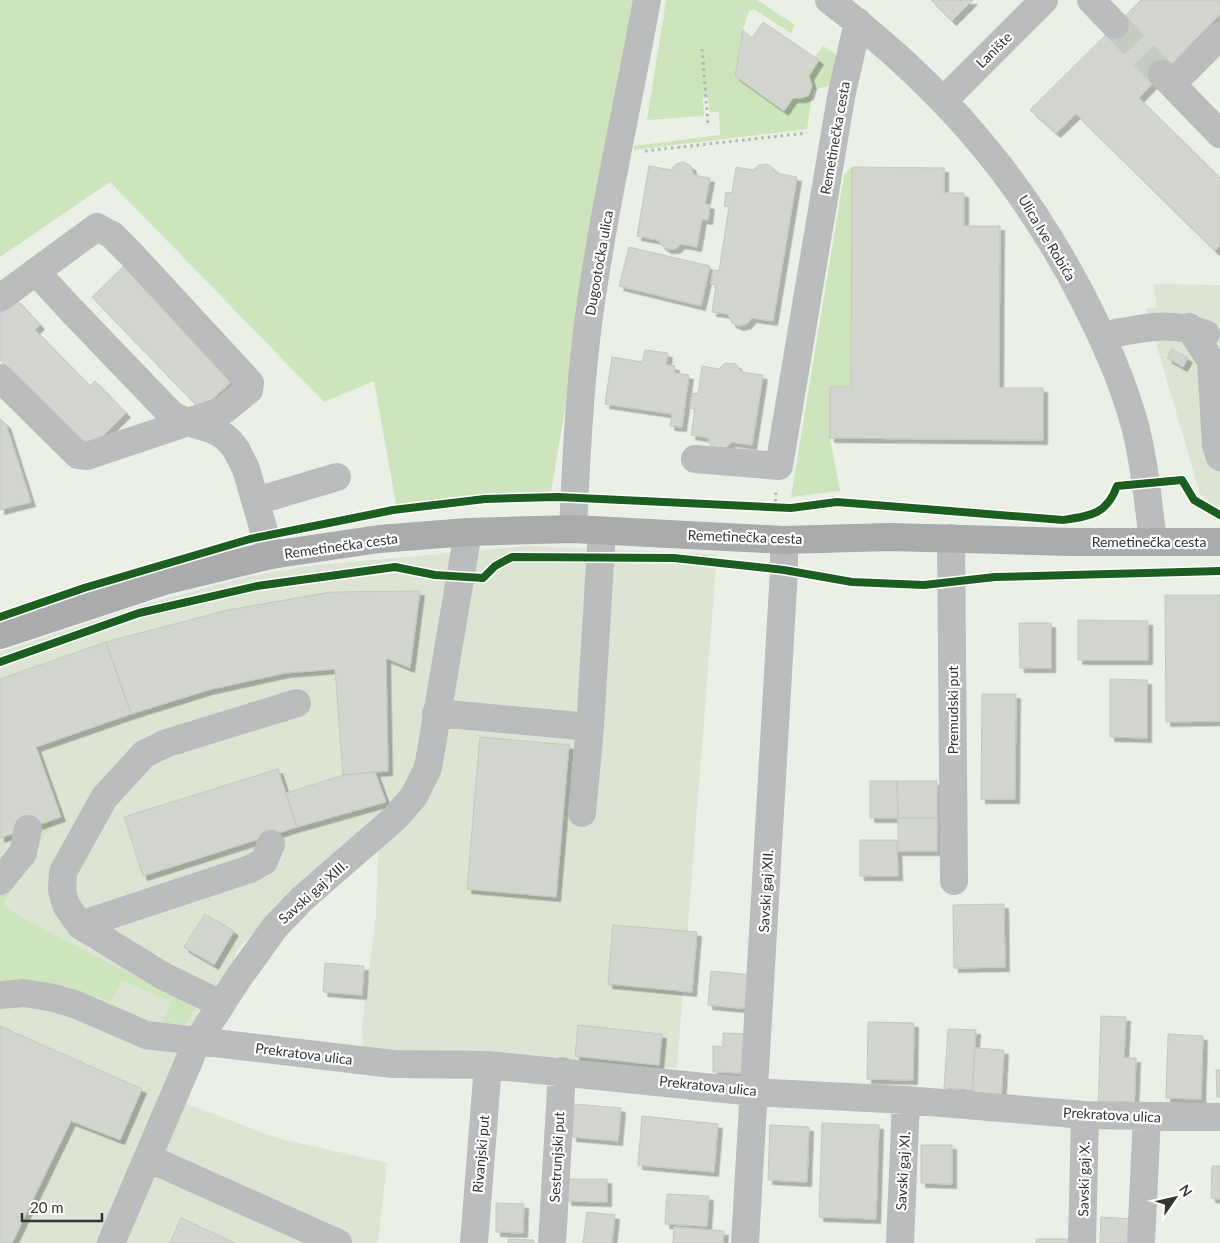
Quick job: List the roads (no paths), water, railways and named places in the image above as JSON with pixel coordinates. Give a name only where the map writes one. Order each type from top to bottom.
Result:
[{"type":"main road","name":"Remetinečka cesta","points":[[0,635],[164,581],[271,556],[379,539],[468,532],[573,529],[784,540],[890,537],[1072,542],[1220,542]]},
{"type":"street","name":"Dugootočka ulica","points":[[573,529],[579,406],[588,331],[618,154],[648,0]]},
{"type":"street","name":"Ulica Ive Robića","points":[[829,0],[858,22],[944,100],[1009,176],[1038,218],[1102,336],[1122,382],[1144,465],[1153,542]]},
{"type":"street","name":"Lanište","points":[[944,100],[1044,0]]},
{"type":"street","points":[[1092,0],[1115,25]]},
{"type":"street","name":"Remetinečka cesta","points":[[695,459],[779,466],[835,131],[858,22]]},
{"type":"street","points":[[1220,36],[1167,79],[1220,134]]},
{"type":"street","points":[[0,298],[92,228],[97,227],[112,235],[250,383],[249,390],[224,410],[87,456],[78,455],[0,378]]},
{"type":"street","points":[[36,272],[183,424]]},
{"type":"street","name":"Remetinečka cesta","points":[[74,311],[172,415],[191,425],[222,433],[237,451],[246,468],[271,556]]},
{"type":"street","points":[[1189,327],[1211,361],[1216,445],[1220,457]]},
{"type":"street","points":[[1102,336],[1146,328],[1189,327],[1220,340]]},
{"type":"street","points":[[256,501],[337,478]]},
{"type":"street","points":[[582,813],[590,727],[602,531]]},
{"type":"street","name":"Savski gaj XIII.","points":[[111,1243],[196,1042],[221,1004],[274,927],[303,898],[395,818],[414,796],[428,768],[468,532]]},
{"type":"street","name":"Premudski put","points":[[951,538],[954,881]]},
{"type":"street","name":"Savski gaj XII.","points":[[745,1243],[784,570],[784,540]]},
{"type":"street","points":[[221,1004],[163,976],[80,925],[66,905],[62,890],[63,872],[104,798],[144,754],[168,743],[297,703]]},
{"type":"street","points":[[436,713],[590,727]]},
{"type":"street","points":[[0,881],[23,853],[28,829]]},
{"type":"street","points":[[80,925],[250,869],[264,861],[271,844]]},
{"type":"street","name":"Prekratova ulica","points":[[0,995],[24,993],[54,998],[77,1005],[146,1035],[393,1064],[488,1065],[562,1071],[754,1092],[906,1100],[1085,1115],[1147,1118],[1220,1117]]},
{"type":"street","name":"Rivanjski put","points":[[474,1243],[488,1065]]},
{"type":"street","name":"Sestrunjski put","points":[[552,1243],[562,1071]]},
{"type":"street","name":"Savski gaj XI.","points":[[900,1243],[906,1100]]},
{"type":"street","name":"Savski gaj X.","points":[[1082,1243],[1085,1115]]},
{"type":"street","points":[[1141,1243],[1147,1118]]},
{"type":"street","points":[[148,1158],[338,1243]]},
{"type":"tunnel","points":[[1115,25],[1162,74]]}]
